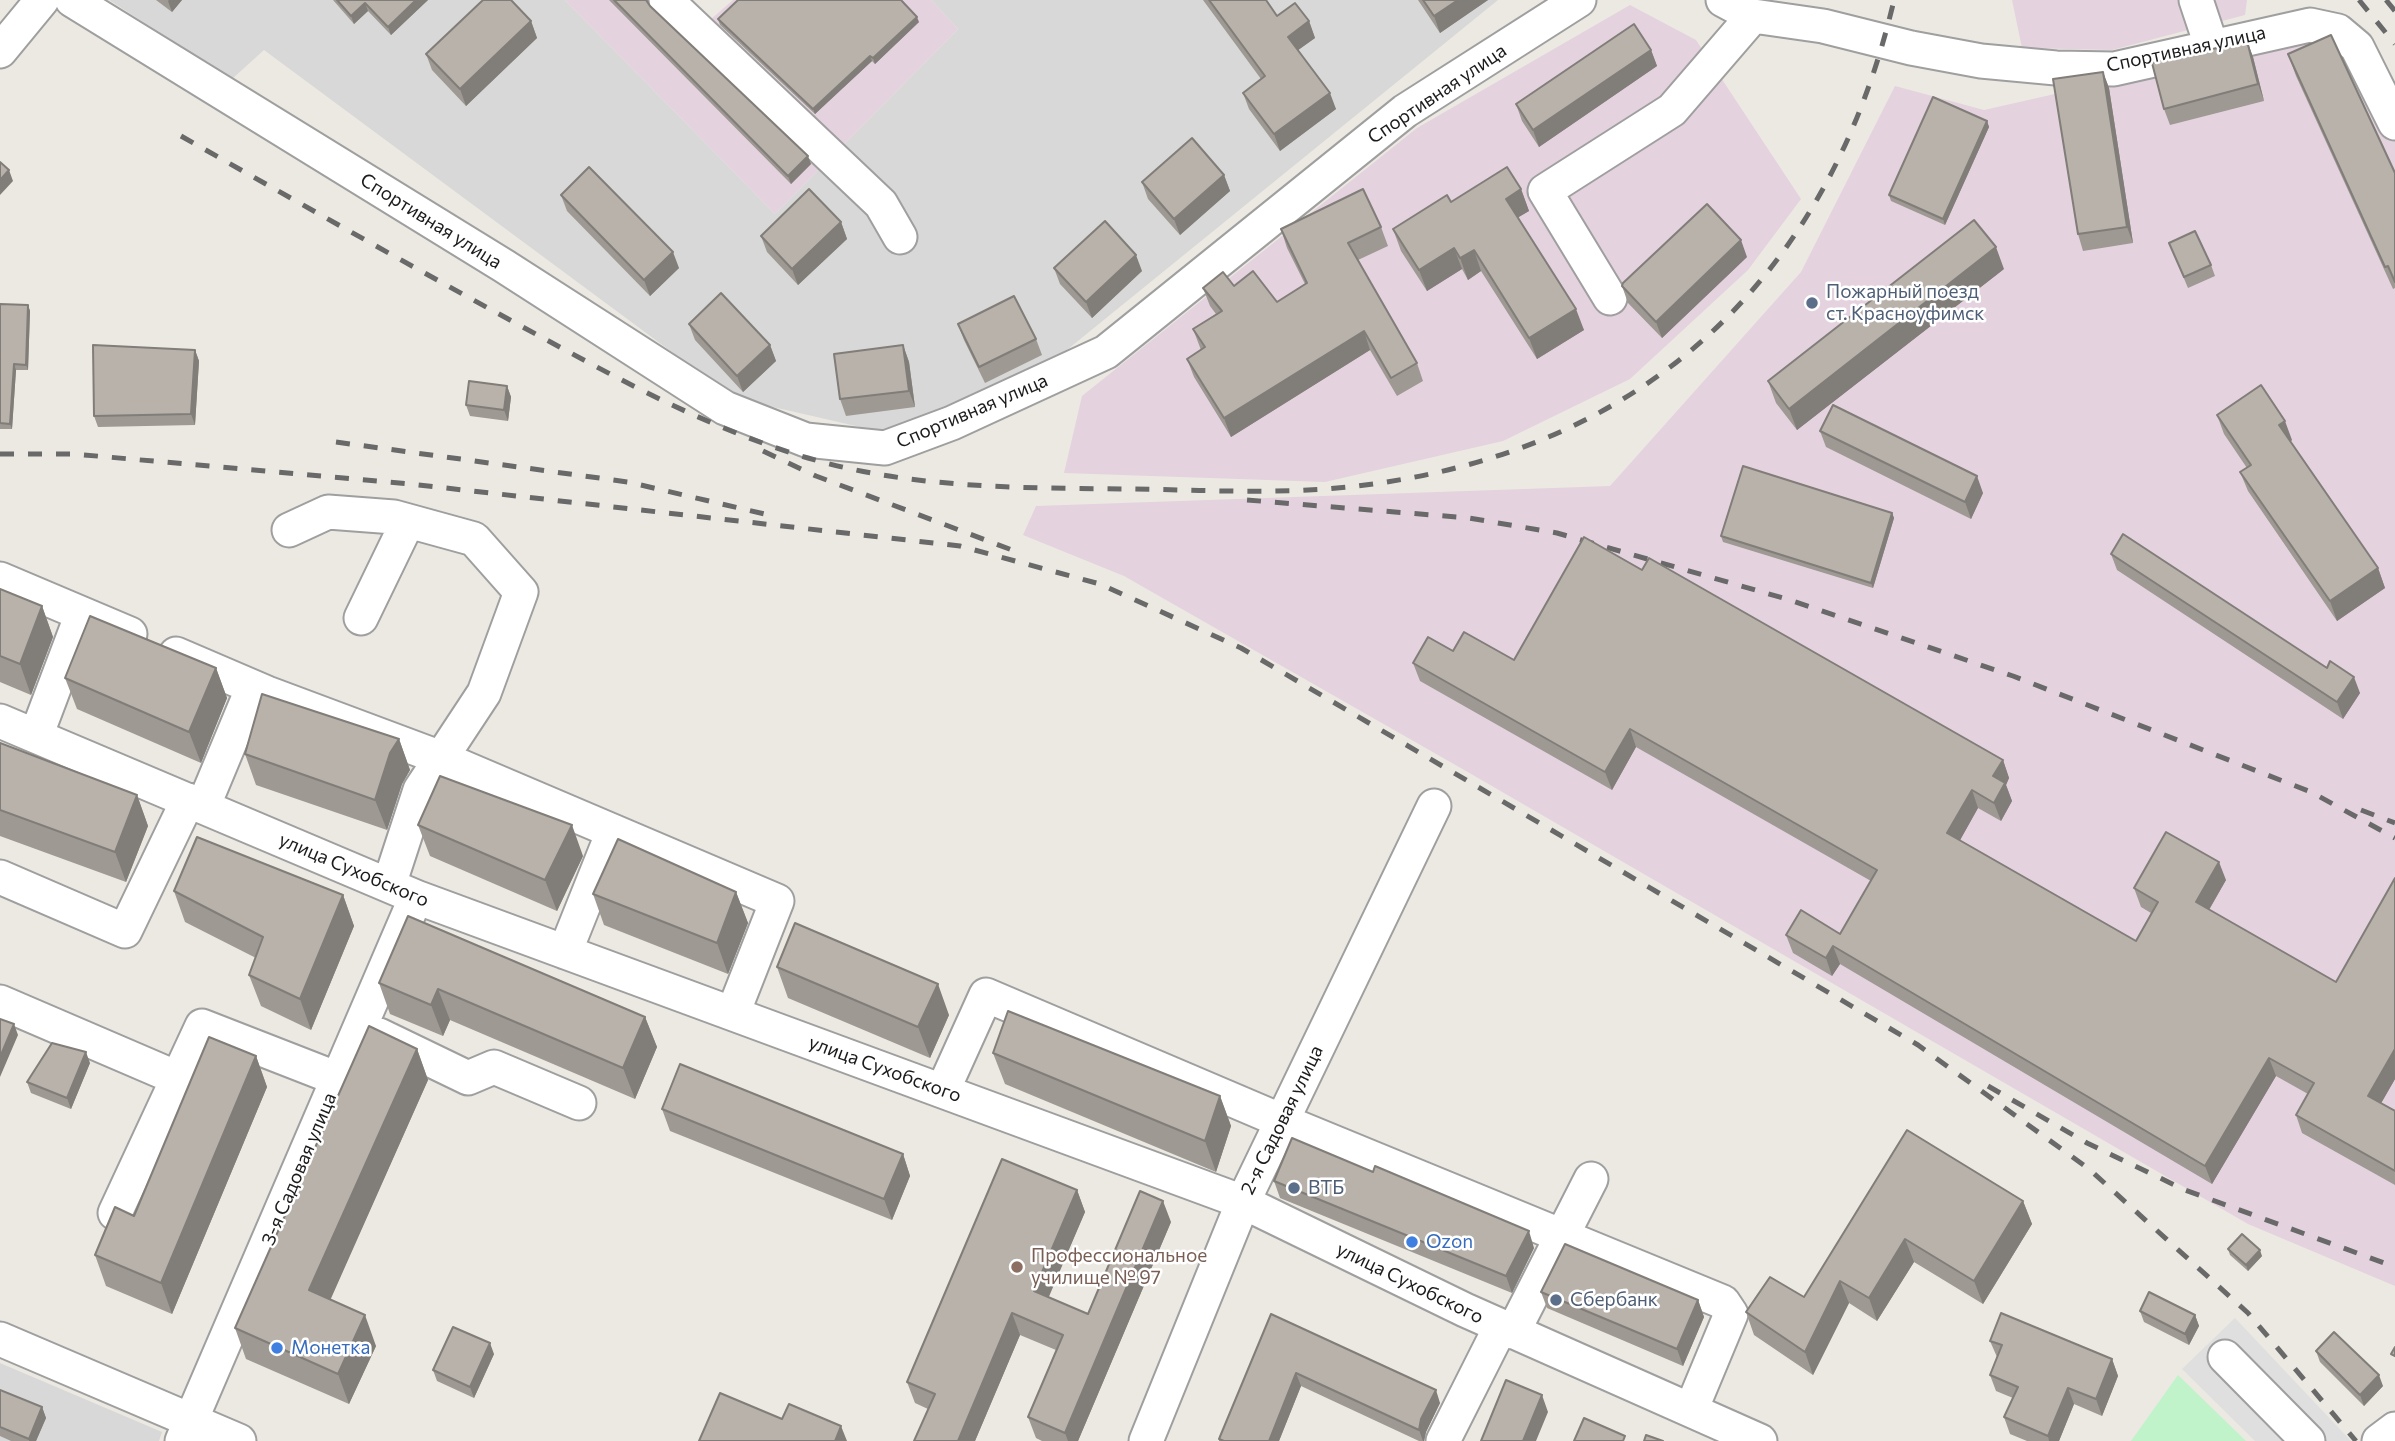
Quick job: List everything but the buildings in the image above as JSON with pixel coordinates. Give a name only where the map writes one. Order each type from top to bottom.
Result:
[{"type":"street","points":[[0,51],[42,0]]},
{"type":"street","name":"Спортивная улица","points":[[72,0],[504,266],[725,408],[806,440],[885,448],[953,423],[1106,352],[1405,111],[1579,0]]},
{"type":"street","points":[[666,0],[881,204],[900,237]]},
{"type":"street","name":"Спортивная улица","points":[[1723,0],[1753,16],[1823,26],[1911,48],[1982,61],[2056,68],[2114,69],[2211,45],[2310,25],[2338,31],[2357,47],[2395,123]]},
{"type":"street","points":[[2196,0],[2211,45]]},
{"type":"street","points":[[1610,298],[1545,191],[1672,110],[1753,16]]},
{"type":"street","points":[[289,530],[328,512],[408,521],[361,618]]},
{"type":"street","name":"3-я Садовая улица","points":[[186,1431],[361,1026],[402,891],[420,790],[484,693],[521,592],[474,539],[408,521]]},
{"type":"street","points":[[0,579],[253,687],[441,758],[777,901],[733,1013]]},
{"type":"street","points":[[36,736],[82,614]]},
{"type":"street","points":[[0,877],[125,931],[195,804],[253,687]]},
{"type":"street","name":"улица Сухобского","points":[[0,721],[402,891],[1243,1202],[1507,1329],[1760,1441]]},
{"type":"street","name":"2-я Садовая улица","points":[[1146,1441],[1243,1202],[1434,806]]},
{"type":"street","points":[[565,951],[613,832]]},
{"type":"street","points":[[943,1090],[986,995],[1282,1121],[1723,1302],[1731,1314],[1691,1410]]},
{"type":"street","points":[[0,1002],[177,1078]]},
{"type":"street","points":[[116,1213],[202,1026],[338,1079]]},
{"type":"street","points":[[361,1026],[468,1078],[494,1068],[579,1103]]},
{"type":"street","points":[[1443,1441],[1562,1235],[1591,1179]]},
{"type":"street","points":[[0,1339],[186,1431],[239,1441]]},
{"type":"street","points":[[2225,1357],[2308,1441]]},
{"type":"street","points":[[2379,1441],[2395,1429]]},
{"type":"shaded area","points":[[109,0],[565,0],[775,214],[958,29],[931,0],[1498,0],[1052,362],[882,432],[734,398],[264,50],[232,79]]},
{"type":"shaded area","points":[[565,0],[689,0],[710,20],[733,0],[931,0],[958,29],[775,214]]},
{"type":"shaded area","points":[[2012,0],[2247,0],[2245,15],[2112,50],[2022,48]]},
{"type":"shaded area","points":[[1630,5],[1696,40],[1801,199],[1748,270],[1630,379],[1503,441],[1325,482],[1064,473],[1082,396],[1417,128]]},
{"type":"shaded area","points":[[2360,25],[2395,82],[2395,1286],[2248,1224],[1124,576],[1023,535],[1036,506],[1610,486],[1801,272],[1895,86],[1984,110]]},
{"type":"shaded area","points":[[2235,1318],[2351,1441],[2255,1441],[2182,1369]]},
{"type":"shaded area","points":[[0,1363],[162,1432],[159,1441],[0,1441]]},
{"type":"green space","points":[[2178,1375],[2246,1441],[2131,1441]]},
{"type":"railway","points":[[181,136],[625,382],[733,432],[808,458],[887,476],[969,485],[1235,491],[1337,488],[1443,471],[1539,441],[1626,397],[1701,342],[1766,273],[1820,194],[1863,102],[1894,0]]},
{"type":"railway","points":[[2359,0],[2395,44]]},
{"type":"railway","points":[[2386,0],[2395,11]]},
{"type":"railway","points":[[336,442],[628,482],[773,516]]},
{"type":"railway","points":[[763,451],[816,476],[1020,553]]},
{"type":"railway","points":[[0,454],[74,454],[410,484],[960,546],[1100,584],[1241,648],[1918,1045],[2089,1169],[2248,1313],[2356,1441]]},
{"type":"railway","points":[[1247,500],[1469,518],[1557,533],[1790,600],[2013,676],[2311,792],[2395,838]]},
{"type":"railway","points":[[2361,810],[2395,823]]},
{"type":"railway","points":[[1988,1086],[2087,1143],[2185,1190],[2395,1267]]},
{"type":"place","name":"Пожарный поезд ст. Красноуфимск","points":[[1812,303]]},
{"type":"place","name":"ВТБ","points":[[1294,1188]]},
{"type":"place","name":"Ozon","points":[[1412,1242]]},
{"type":"place","name":"Профессиональное училище № 97","points":[[1017,1267]]},
{"type":"place","name":"Сбербанк","points":[[1556,1300]]},
{"type":"place","name":"Монетка","points":[[277,1348]]}]
